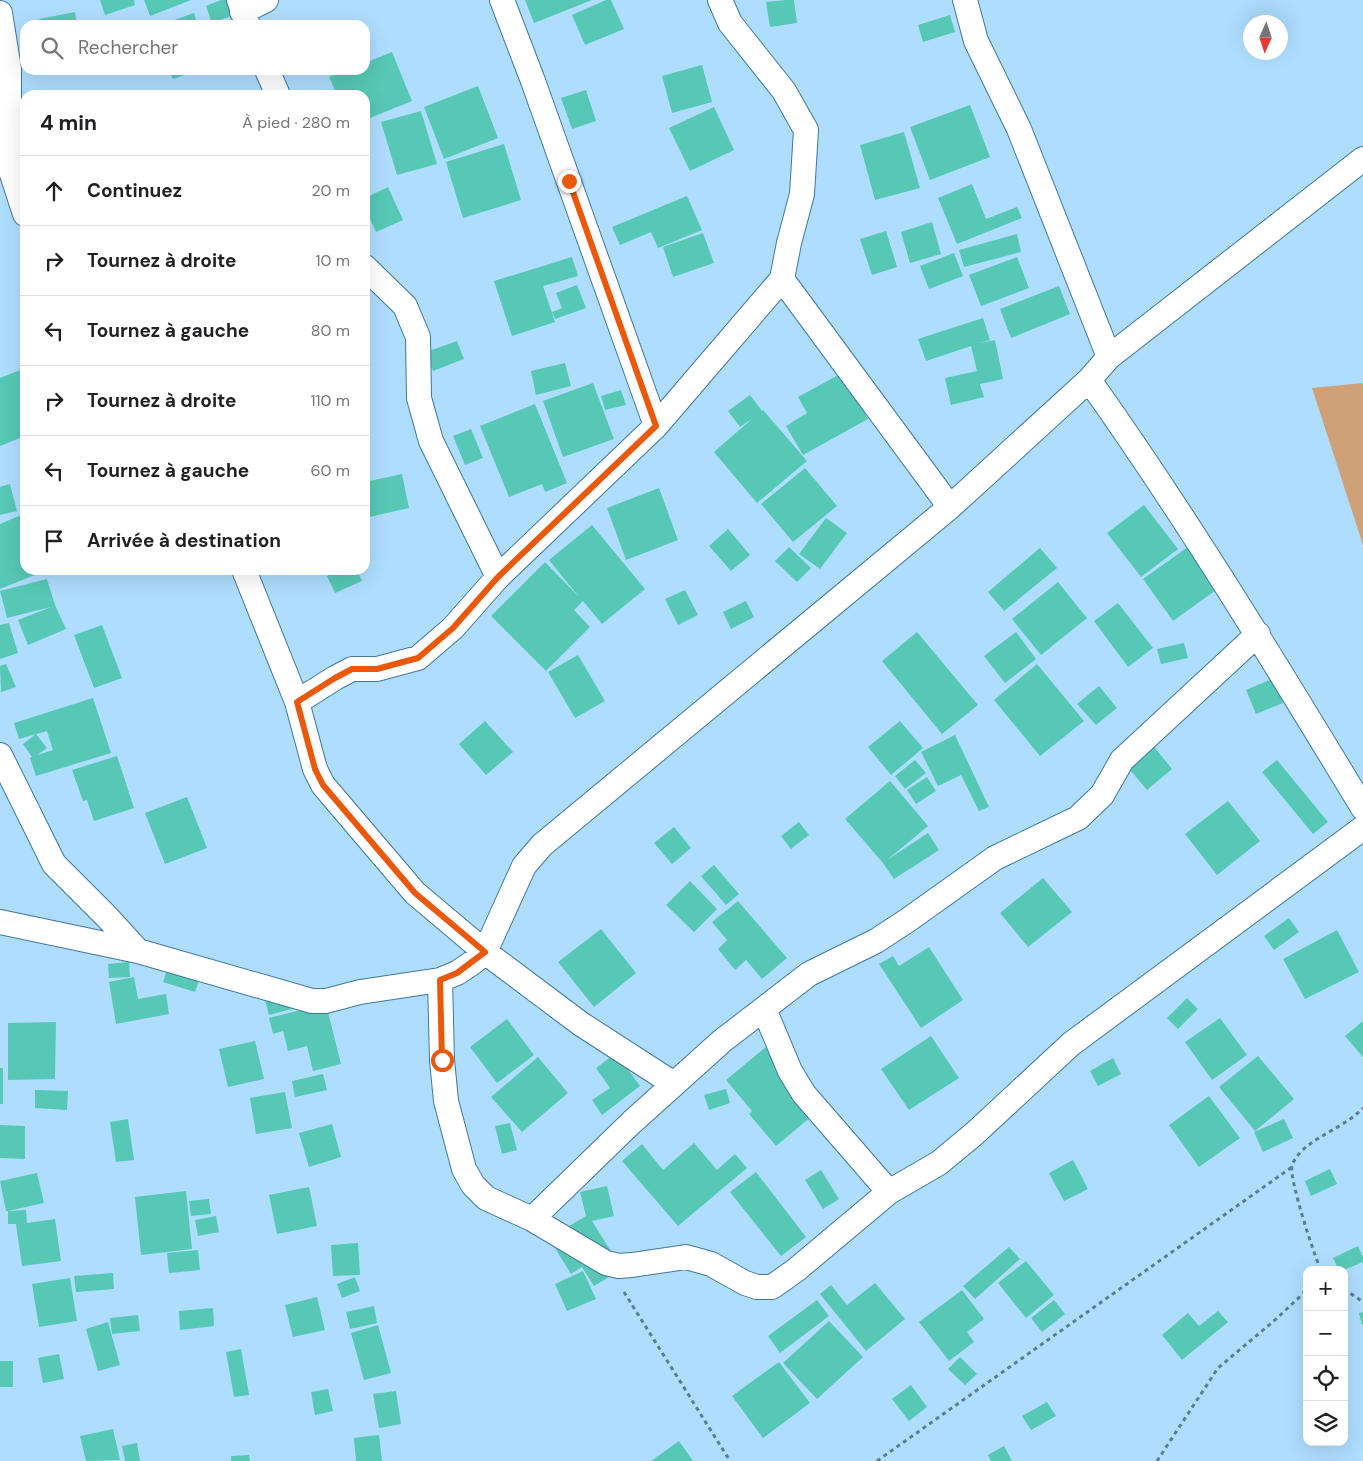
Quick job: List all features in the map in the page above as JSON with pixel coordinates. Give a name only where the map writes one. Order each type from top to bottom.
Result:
[{"type":"street","points":[[243,12],[266,0]]},
{"type":"street","points":[[502,0],[656,426]]},
{"type":"street","points":[[297,702],[352,669],[377,669],[418,658],[453,628],[498,577],[656,426],[782,279],[788,243],[802,194],[806,130],[784,91],[730,23],[720,0]]},
{"type":"street","points":[[965,0],[976,41],[1019,129],[1109,357]]},
{"type":"street","points":[[0,12],[9,69],[4,168],[20,203]]},
{"type":"street","points":[[269,75],[276,90]]},
{"type":"street","points":[[0,922],[138,951],[312,1001],[440,980],[457,973],[485,952],[524,866],[542,845],[950,507],[1089,380],[1109,357],[1363,159]]},
{"type":"street","points":[[370,272],[405,306],[412,321],[418,337],[419,398],[431,441],[498,577]]},
{"type":"street","points":[[782,279],[950,507]]},
{"type":"street","points":[[1089,380],[1129,436],[1258,634],[1363,808]]},
{"type":"street","points":[[246,575],[297,702],[315,769],[323,785],[415,893],[485,952],[581,1024],[674,1084]]},
{"type":"street","points":[[532,1219],[722,1041],[809,974],[876,941],[995,858],[1078,818],[1102,794],[1122,760],[1258,634]]},
{"type":"street","points":[[0,756],[54,864],[138,951]]},
{"type":"street","points":[[440,980],[442,1060],[446,1101],[464,1169],[473,1185],[486,1198],[532,1219],[606,1263],[619,1266],[686,1257],[711,1264],[756,1287],[772,1287],[796,1270],[888,1192],[939,1163],[974,1134],[1071,1044],[1363,828]]},
{"type":"street","points":[[764,1009],[790,1071],[804,1094],[888,1192]]},
{"type":"path","points":[[1320,1266],[1314,1255],[1294,1184],[1292,1167],[1296,1157],[1306,1147],[1363,1108]]},
{"type":"path","points":[[877,1461],[1292,1167]]},
{"type":"path","points":[[606,1263],[730,1461]]},
{"type":"path","points":[[1348,1292],[1363,1302]]},
{"type":"path","points":[[1157,1461],[1218,1368],[1303,1294]]},
{"type":"shaded area","points":[[1363,383],[1363,545],[1312,388]]},
{"type":"building","points":[[100,0],[134,0],[135,5],[105,15]]},
{"type":"building","points":[[144,0],[191,0],[150,16]]},
{"type":"building","points":[[221,0],[228,0],[234,15],[220,20],[211,20],[206,6]]},
{"type":"building","points":[[525,0],[592,0],[534,23]]},
{"type":"building","points":[[606,0],[611,0],[624,29],[585,45],[572,15]]},
{"type":"building","points":[[794,0],[797,23],[770,27],[766,2]]},
{"type":"building","points":[[75,12],[76,20],[39,20]]},
{"type":"building","points":[[194,13],[196,20],[174,20]]},
{"type":"building","points":[[950,15],[955,32],[923,42],[918,25]]},
{"type":"building","points":[[392,52],[412,101],[370,118],[370,90],[335,90],[329,77],[334,75],[370,75],[370,61]]},
{"type":"building","points":[[702,65],[712,102],[672,113],[662,76]]},
{"type":"building","points":[[171,75],[184,75],[173,79]]},
{"type":"building","points":[[478,86],[498,138],[444,159],[424,107]]},
{"type":"building","points":[[586,90],[596,121],[572,129],[561,98]]},
{"type":"building","points":[[970,105],[990,157],[930,180],[910,127]]},
{"type":"building","points":[[714,107],[734,150],[690,171],[669,128]]},
{"type":"building","points":[[421,111],[437,164],[397,175],[381,122]]},
{"type":"building","points":[[904,132],[920,188],[875,200],[860,145]]},
{"type":"building","points":[[504,144],[521,200],[463,218],[446,162]]},
{"type":"building","points":[[972,184],[986,219],[1017,207],[1022,218],[957,244],[938,198]]},
{"type":"building","points":[[388,187],[403,220],[376,232],[370,219],[370,196]]},
{"type":"building","points":[[687,196],[702,230],[658,248],[651,232],[620,245],[612,227]]},
{"type":"building","points":[[932,222],[941,254],[910,263],[901,232]]},
{"type":"building","points":[[886,231],[897,267],[872,275],[860,239]]},
{"type":"building","points":[[703,233],[714,263],[673,277],[663,247]]},
{"type":"building","points":[[1017,234],[1021,252],[964,267],[959,250]]},
{"type":"building","points":[[954,253],[963,276],[929,289],[920,266]]},
{"type":"building","points":[[572,257],[578,276],[543,286],[555,322],[512,336],[494,281]]},
{"type":"building","points":[[1017,257],[1029,288],[981,306],[969,275]]},
{"type":"building","points":[[577,285],[586,308],[555,319],[552,312],[562,308],[556,293]]},
{"type":"building","points":[[1059,286],[1070,314],[1011,338],[1000,309]]},
{"type":"building","points":[[983,318],[990,340],[980,343],[995,340],[1003,379],[980,384],[984,397],[951,405],[945,378],[977,371],[971,346],[926,361],[918,339]]},
{"type":"building","points":[[457,341],[464,359],[433,371],[426,352]]},
{"type":"building","points":[[565,363],[571,386],[536,395],[531,371]]},
{"type":"building","points":[[20,370],[20,438],[0,446],[0,378]]},
{"type":"building","points":[[842,373],[868,419],[803,455],[786,426],[807,413],[798,397]]},
{"type":"building","points":[[593,383],[614,439],[563,457],[543,401]]},
{"type":"building","points":[[621,390],[626,405],[605,410],[601,396]]},
{"type":"building","points":[[750,395],[807,461],[757,503],[714,452],[753,418],[740,427],[728,411]]},
{"type":"building","points":[[535,404],[567,483],[545,492],[542,484],[509,497],[480,426]]},
{"type":"building","points":[[471,429],[483,458],[465,465],[453,436]]},
{"type":"building","points":[[805,468],[837,506],[793,542],[761,504]]},
{"type":"building","points":[[402,474],[409,508],[370,517],[370,481]]},
{"type":"building","points":[[10,484],[17,511],[0,515],[0,487]]},
{"type":"building","points":[[659,488],[678,540],[626,560],[607,508]]},
{"type":"building","points":[[1144,505],[1178,549],[1141,577],[1107,533]]},
{"type":"building","points":[[20,515],[20,575],[35,575],[0,589],[0,524]]},
{"type":"building","points":[[826,518],[847,533],[820,569],[799,554]]},
{"type":"building","points":[[592,525],[645,589],[602,624],[583,601],[574,610],[590,627],[546,671],[491,616],[545,562],[579,597],[549,560]]},
{"type":"building","points":[[728,529],[750,555],[731,571],[709,546]]},
{"type":"building","points":[[1192,544],[1223,585],[1173,621],[1143,579]]},
{"type":"building","points":[[789,547],[811,568],[797,582],[775,561]]},
{"type":"building","points":[[1040,548],[1057,568],[1004,611],[988,592]]},
{"type":"building","points":[[359,575],[362,581],[335,593],[327,576]]},
{"type":"building","points":[[47,579],[55,605],[66,629],[28,645],[18,620],[51,607],[7,618],[0,591]]},
{"type":"building","points":[[1058,582],[1087,618],[1041,655],[1012,619]]},
{"type":"building","points":[[685,590],[698,615],[678,625],[665,599]]},
{"type":"building","points":[[746,601],[754,617],[731,629],[723,612]]},
{"type":"building","points":[[1118,603],[1153,648],[1128,667],[1094,621]]},
{"type":"building","points":[[9,623],[18,653],[0,659],[0,625]]},
{"type":"building","points":[[102,625],[122,678],[94,688],[74,635]]},
{"type":"building","points":[[917,632],[978,705],[942,734],[882,661]]},
{"type":"building","points":[[1016,632],[1036,659],[1005,683],[984,656]]},
{"type":"building","points":[[1184,643],[1188,658],[1161,664],[1157,649]]},
{"type":"building","points":[[578,655],[605,701],[575,718],[548,672]]},
{"type":"building","points":[[6,664],[16,687],[1,692],[0,666]]},
{"type":"building","points":[[1037,664],[1084,721],[1040,756],[994,700]]},
{"type":"building","points":[[1272,679],[1283,703],[1256,714],[1246,690]]},
{"type":"building","points":[[1099,686],[1117,708],[1096,725],[1077,704]]},
{"type":"building","points":[[93,698],[111,753],[36,776],[30,758],[32,757],[23,744],[36,734],[19,739],[14,723]],"holes":[[[47,731],[53,750],[37,755],[47,748],[36,734]]]},
{"type":"building","points":[[485,721],[513,752],[486,775],[459,744]]},
{"type":"building","points":[[900,721],[923,748],[891,775],[868,747]]},
{"type":"building","points":[[955,735],[989,807],[979,811],[961,775],[938,786],[921,752]]},
{"type":"building","points":[[1151,743],[1172,769],[1147,790],[1125,764]]},
{"type":"building","points":[[117,756],[134,808],[94,821],[87,800],[83,801],[72,770]]},
{"type":"building","points":[[915,760],[926,773],[905,789],[895,776]]},
{"type":"building","points":[[1277,760],[1328,822],[1313,834],[1262,772]]},
{"type":"building","points":[[927,777],[936,791],[916,804],[907,790]]},
{"type":"building","points":[[890,781],[928,826],[887,860],[928,833],[939,850],[894,879],[883,863],[845,819]]},
{"type":"building","points":[[187,797],[207,848],[165,864],[145,813]]},
{"type":"building","points":[[1228,801],[1260,841],[1217,875],[1185,834]]},
{"type":"building","points":[[799,822],[809,835],[791,849],[781,836]]},
{"type":"building","points":[[674,827],[691,848],[672,864],[654,843]]},
{"type":"building","points":[[714,865],[739,894],[726,905],[701,876]]},
{"type":"building","points":[[1043,878],[1072,912],[1028,947],[1000,913]]},
{"type":"building","points":[[690,881],[717,909],[694,932],[666,905]]},
{"type":"building","points":[[738,901],[787,958],[762,979],[746,960],[735,970],[718,949],[727,940],[712,922]]},
{"type":"building","points":[[1289,918],[1299,932],[1274,950],[1264,936]]},
{"type":"building","points":[[601,929],[636,973],[594,1007],[558,962]]},
{"type":"building","points":[[1337,930],[1359,972],[1305,999],[1283,959]]},
{"type":"building","points":[[929,947],[963,1000],[921,1028],[879,964],[893,956],[899,966]]},
{"type":"building","points":[[129,962],[130,977],[109,978],[108,964]]},
{"type":"building","points":[[168,967],[200,977],[195,992],[163,982]]},
{"type":"building","points":[[134,977],[138,999],[166,994],[169,1014],[116,1024],[109,982]]},
{"type":"building","points":[[307,990],[311,1004],[269,1015],[265,1000]]},
{"type":"building","points":[[1187,998],[1198,1009],[1178,1029],[1167,1018]]},
{"type":"building","points":[[326,1004],[341,1064],[313,1071],[307,1046],[288,1051],[283,1031],[273,1034],[269,1018]]},
{"type":"building","points":[[1220,1018],[1247,1055],[1212,1080],[1185,1042]]},
{"type":"building","points":[[507,1019],[534,1055],[497,1083],[470,1047]]},
{"type":"building","points":[[1363,1021],[1363,1057],[1345,1036]]},
{"type":"building","points":[[56,1022],[55,1079],[8,1080],[8,1023]]},
{"type":"building","points":[[931,1036],[959,1078],[909,1110],[881,1069]]},
{"type":"building","points":[[255,1041],[264,1079],[228,1087],[219,1049]]},
{"type":"building","points":[[772,1042],[825,1105],[776,1146],[749,1114],[752,1111],[726,1080]]},
{"type":"building","points":[[616,1053],[640,1086],[602,1115],[592,1100],[610,1088],[596,1068]]},
{"type":"building","points":[[1258,1056],[1294,1099],[1255,1131],[1219,1087]]},
{"type":"building","points":[[538,1057],[568,1093],[522,1132],[491,1097]]},
{"type":"building","points":[[1113,1058],[1121,1074],[1098,1086],[1090,1071]]},
{"type":"building","points":[[0,1068],[3,1068],[3,1104],[0,1104]]},
{"type":"building","points":[[323,1074],[327,1090],[295,1097],[292,1081]]},
{"type":"building","points":[[726,1089],[730,1103],[709,1110],[704,1095]]},
{"type":"building","points":[[35,1090],[68,1091],[67,1110],[35,1108]]},
{"type":"building","points":[[285,1092],[292,1128],[256,1134],[250,1098]]},
{"type":"building","points":[[1209,1096],[1240,1138],[1199,1167],[1169,1125]]},
{"type":"building","points":[[128,1119],[134,1160],[116,1162],[110,1122]]},
{"type":"building","points":[[1284,1119],[1293,1138],[1263,1152],[1254,1132]]},
{"type":"building","points":[[510,1123],[517,1150],[502,1154],[495,1126]]},
{"type":"building","points":[[332,1124],[341,1157],[309,1167],[299,1133]]},
{"type":"building","points":[[0,1125],[25,1126],[25,1159],[0,1158]]},
{"type":"building","points":[[694,1143],[717,1170],[735,1154],[747,1168],[678,1226],[622,1161],[642,1144],[663,1170]]},
{"type":"building","points":[[1073,1160],[1088,1189],[1064,1201],[1049,1173]]},
{"type":"building","points":[[1330,1169],[1337,1184],[1311,1196],[1305,1181]]},
{"type":"building","points":[[821,1170],[839,1199],[823,1209],[805,1180]]},
{"type":"building","points":[[756,1172],[806,1237],[781,1256],[730,1192]]},
{"type":"building","points":[[37,1173],[44,1203],[6,1211],[0,1181]]},
{"type":"building","points":[[607,1186],[614,1216],[592,1221],[622,1269],[594,1286],[582,1267],[571,1274],[549,1238],[586,1216],[580,1192]]},
{"type":"building","points":[[309,1187],[317,1226],[277,1234],[269,1195]]},
{"type":"building","points":[[186,1191],[192,1249],[141,1255],[135,1197]]},
{"type":"building","points":[[209,1199],[211,1214],[191,1216],[189,1201]]},
{"type":"building","points":[[26,1210],[27,1223],[55,1219],[61,1261],[22,1266],[16,1224],[8,1224],[8,1211]]},
{"type":"building","points":[[216,1216],[219,1232],[198,1236],[195,1220]]},
{"type":"building","points":[[358,1243],[360,1275],[333,1276],[331,1245]]},
{"type":"building","points":[[1358,1246],[1363,1262],[1348,1268],[1348,1266],[1337,1266],[1333,1258]]},
{"type":"building","points":[[1009,1247],[1020,1259],[975,1299],[963,1286]]},
{"type":"building","points":[[198,1250],[200,1270],[169,1273],[167,1253]]},
{"type":"building","points":[[1026,1261],[1054,1295],[1026,1318],[998,1283]]},
{"type":"building","points":[[583,1271],[596,1299],[567,1311],[555,1284]]},
{"type":"building","points":[[113,1273],[114,1289],[76,1292],[74,1276]]},
{"type":"building","points":[[355,1277],[360,1291],[342,1298],[337,1284]]},
{"type":"building","points":[[70,1278],[77,1321],[39,1327],[32,1284]]},
{"type":"building","points":[[875,1283],[905,1319],[866,1351],[820,1294],[831,1285],[847,1305]]},
{"type":"building","points":[[962,1290],[984,1319],[967,1332],[974,1342],[949,1361],[919,1322]]},
{"type":"building","points":[[317,1297],[325,1330],[293,1337],[285,1305]]},
{"type":"building","points":[[817,1300],[829,1316],[780,1353],[768,1336]]},
{"type":"building","points":[[1054,1300],[1065,1314],[1042,1332],[1031,1318]]},
{"type":"building","points":[[374,1306],[377,1323],[350,1329],[346,1312]]},
{"type":"building","points":[[213,1308],[214,1326],[180,1330],[179,1311]]},
{"type":"building","points":[[1218,1311],[1228,1322],[1182,1360],[1162,1335],[1188,1313],[1199,1326]]},
{"type":"building","points":[[1363,1312],[1363,1324],[1362,1325],[1359,1313]]},
{"type":"building","points":[[138,1315],[140,1331],[112,1334],[110,1318]]},
{"type":"building","points":[[829,1321],[863,1357],[817,1399],[783,1363]]},
{"type":"building","points":[[108,1322],[120,1365],[98,1371],[86,1329]]},
{"type":"building","points":[[378,1325],[391,1373],[364,1380],[351,1333]]},
{"type":"building","points":[[241,1349],[249,1395],[234,1397],[226,1352]]},
{"type":"building","points":[[59,1354],[64,1379],[43,1383],[38,1358]]},
{"type":"building","points":[[960,1357],[977,1374],[965,1385],[948,1369]]},
{"type":"building","points":[[0,1361],[13,1361],[13,1387],[0,1387]]},
{"type":"building","points":[[779,1362],[810,1403],[763,1438],[732,1396]]},
{"type":"building","points":[[911,1385],[927,1407],[909,1421],[892,1399]]},
{"type":"building","points":[[328,1389],[333,1411],[315,1415],[311,1392]]},
{"type":"building","points":[[396,1391],[401,1424],[379,1428],[373,1394]]},
{"type":"building","points":[[1047,1402],[1056,1416],[1031,1430],[1022,1416]]},
{"type":"building","points":[[113,1429],[120,1460],[86,1461],[80,1436]]},
{"type":"building","points":[[379,1435],[382,1461],[356,1461],[354,1438]]},
{"type":"building","points":[[679,1441],[693,1461],[651,1461]]},
{"type":"building","points":[[137,1443],[140,1461],[125,1461],[122,1446]]},
{"type":"building","points":[[1004,1446],[1012,1461],[991,1461],[988,1455]]},
{"type":"building","points":[[249,1455],[250,1461],[231,1461],[231,1456]]},
{"type":"route","points":[[442,1060],[440,980],[457,973],[485,952],[415,893],[323,785],[315,769],[297,702],[352,669],[377,669],[418,658],[453,628],[498,577],[656,426],[569,181]]}]
